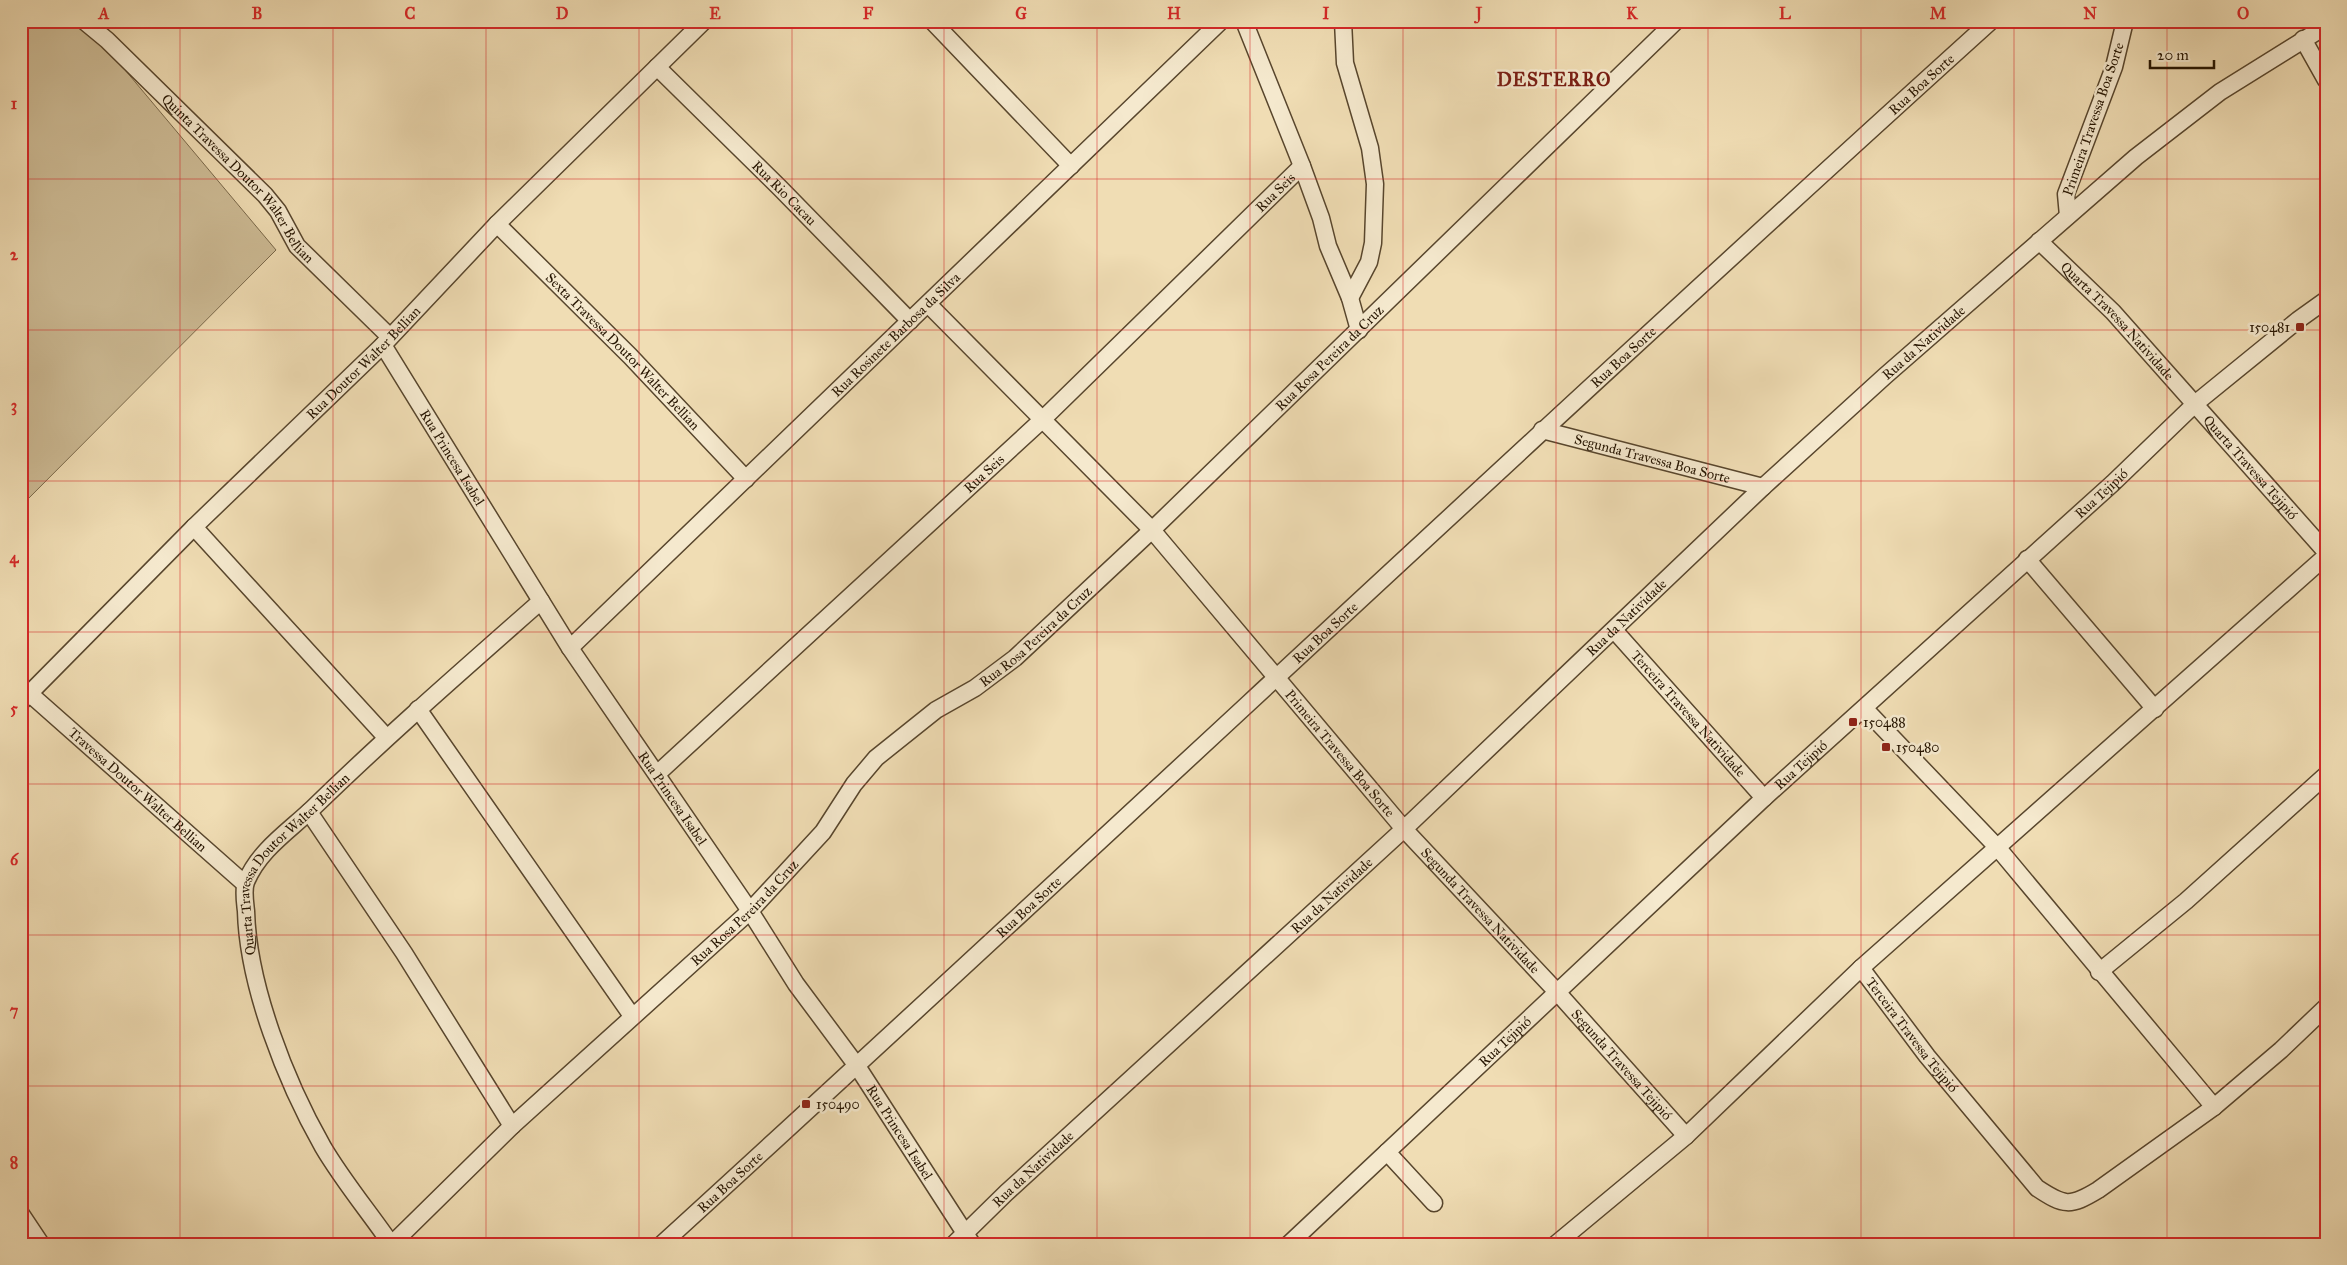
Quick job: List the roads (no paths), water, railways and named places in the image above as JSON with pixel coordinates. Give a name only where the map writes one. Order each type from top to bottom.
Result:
[{"type":"street","name":"Quinta Travessa Doutor Walter Bellian","points":[[84,21],[107,40],[265,195],[278,211],[298,246],[387,341]]},
{"type":"street","name":"Rua Doutor Walter Bellian","points":[[26,698],[194,527],[387,341],[497,224],[704,21]]},
{"type":"street","points":[[932,21],[1071,166]]},
{"type":"street","name":"Rua Rosinete Barbosa da Silva","points":[[570,648],[1221,21]]},
{"type":"street","points":[[1244,21],[1302,166],[1321,218],[1328,246],[1350,298],[1359,330]]},
{"type":"street","points":[[1344,21],[1345,63],[1370,148],[1375,184],[1370,262],[1350,298]]},
{"type":"street","name":"Rua Rosa Pereira da Cruz","points":[[391,1244],[512,1126],[750,911],[823,832],[854,784],[876,758],[936,710],[975,688],[1016,658],[1152,530],[1676,21]]},
{"type":"street","name":"Rua Boa Sorte","points":[[662,1244],[857,1066],[1542,430],[1991,21]]},
{"type":"street","name":"Primeira Travessa Boa Sorte","points":[[2068,216],[2066,194],[2114,67],[2125,21]]},
{"type":"street","name":"Rua da Natividade","points":[[963,1241],[1028,1173],[1404,829],[1763,487],[2038,241],[2136,157],[2220,92],[2326,26]]},
{"type":"street","points":[[2303,39],[2326,80]]},
{"type":"street","name":"Rua Rio Cacau","points":[[657,67],[780,188],[910,321]]},
{"type":"street","name":"Rua Seis","points":[[657,774],[1042,420],[1302,166]]},
{"type":"street","name":"Sexta Travessa Doutor Walter Bellian","points":[[497,224],[630,356],[746,479]]},
{"type":"street","name":"Quarta Travessa Natividade","points":[[2038,241],[2112,312],[2196,403]]},
{"type":"street","name":"Rua Tejipió","points":[[1289,1244],[1764,798],[1865,709],[2027,559],[2113,483],[2196,403],[2298,320],[2326,300]]},
{"type":"street","name":"Primeira Travessa Boa Sorte","points":[[928,304],[1152,530],[1404,829]]},
{"type":"street","name":"Rua Princesa Isabel","points":[[387,341],[570,648],[750,911],[796,984],[857,1066],[963,1241]]},
{"type":"street","name":"Quarta Travessa Tejipió","points":[[2196,403],[2326,552]]},
{"type":"street","name":"Segunda Travessa Boa Sorte","points":[[1542,430],[1763,487]]},
{"type":"street","points":[[194,527],[386,737]]},
{"type":"street","name":"Terceira Travessa Tejipió","points":[[2214,1107],[2080,1201],[2069,1203],[2054,1199],[2037,1188],[1927,1056],[1861,968],[2326,556]]},
{"type":"street","points":[[2027,559],[2155,709]]},
{"type":"street","name":"Quarta Travessa Doutor Walter Bellian","points":[[391,1244],[324,1148],[293,1083],[256,981],[246,929],[245,884],[255,865],[278,838],[309,812],[386,737],[541,601]]},
{"type":"street","name":"Terceira Travessa Natividade","points":[[1614,630],[1764,798]]},
{"type":"street","name":"Travessa Doutor Walter Bellian","points":[[26,698],[245,884]]},
{"type":"street","points":[[418,709],[632,1016]]},
{"type":"street","points":[[1865,709],[1996,847],[2214,1107],[2281,1050],[2326,1006]]},
{"type":"street","points":[[2099,972],[2186,901],[2326,775]]},
{"type":"street","points":[[309,812],[404,953],[512,1126]]},
{"type":"street","name":"Segunda Travessa Natividade","points":[[1404,829],[1558,993]]},
{"type":"street","points":[[1556,1244],[1686,1136],[1861,968]]},
{"type":"street","name":"Segunda Travessa Tejipió","points":[[1558,993],[1686,1136]]},
{"type":"street","points":[[1387,1152],[1434,1203]]},
{"type":"street","points":[[21,1214],[41,1244]]},
{"type":"place","name":"150481","points":[[2300,327]]},
{"type":"place","name":"150488","points":[[1853,722]]},
{"type":"place","name":"150480","points":[[1886,747]]},
{"type":"place","name":"150490","points":[[806,1104]]},
{"type":"district","name":"DESTERRO","points":[[1554,79]]}]
